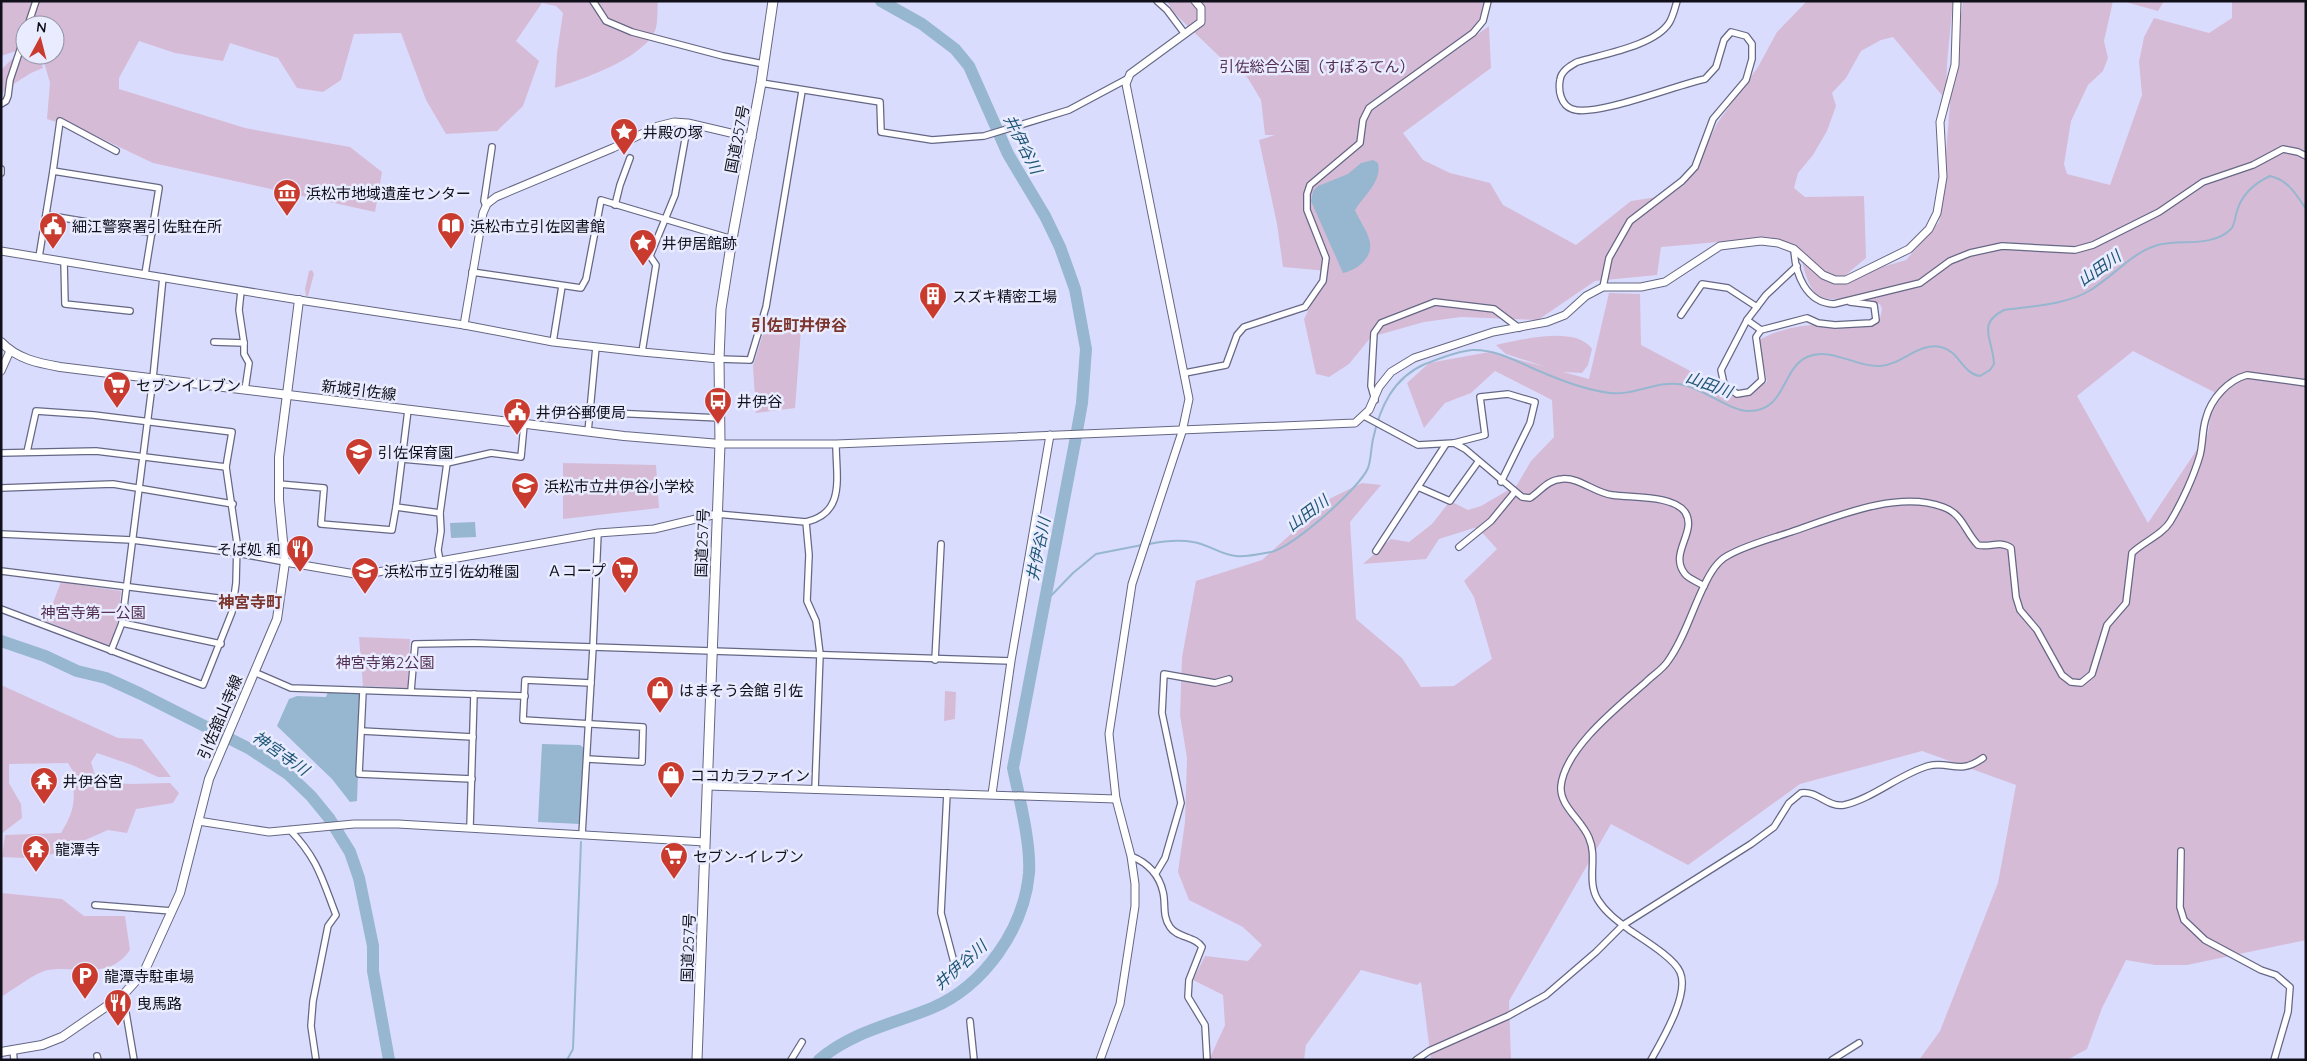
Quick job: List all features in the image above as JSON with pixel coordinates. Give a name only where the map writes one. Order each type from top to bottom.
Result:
[{"type":"highway","name":"国道257号","points":[[697,1060],[720,444],[719,359],[721,309],[732,239],[752,138],[773,1]]},
{"type":"main road","name":"引佐舘山寺線","points":[[1,1052],[42,1045],[62,1037],[123,995],[144,972],[172,911],[182,884],[204,796],[217,760],[277,619],[285,562],[279,484],[279,457],[299,300]]},
{"type":"main road","name":"新城引佐線","points":[[1,342],[10,351],[40,363],[588,432],[720,444]]},
{"type":"street","points":[[31,15],[36,1]]},
{"type":"street","points":[[593,1],[606,22],[632,32],[723,56],[764,64]]},
{"type":"street","points":[[1157,1],[1185,34]]},
{"type":"street","points":[[1100,1060],[1120,1004],[1131,932],[1135,884],[1131,856],[1116,799],[1109,734],[1132,584],[1182,432],[1189,399],[1126,84],[1130,74],[1201,22],[1201,8],[1195,1]]},
{"type":"street","points":[[1185,373],[1226,364],[1237,335],[1244,327],[1305,307],[1323,281],[1326,258],[1307,210],[1307,194],[1310,185],[1360,142],[1363,120],[1369,108],[1473,33],[1483,21],[1488,1]]},
{"type":"street","points":[[1603,287],[1609,258],[1630,221],[1682,181],[1695,167],[1713,119],[1746,80],[1752,59],[1752,44],[1746,36],[1731,32],[1724,40],[1716,67],[1705,79],[1594,110],[1573,110],[1566,105],[1559,89],[1560,77],[1568,67],[1578,62],[1650,40],[1663,31],[1670,22],[1677,1]]},
{"type":"street","points":[[720,444],[836,444],[1050,435],[1182,432],[1355,423],[1367,418],[1379,387],[1391,372],[1414,358],[1493,332],[1548,322],[1565,315],[1586,296],[1603,287],[1642,288],[1665,282],[1720,246],[1760,241],[1794,249],[1823,275],[1835,280],[1846,280],[1909,249],[1929,229],[1937,213],[1942,177],[1940,122],[1955,65],[1957,1]]},
{"type":"street","points":[[1,104],[6,101],[8,96],[10,80],[15,65]]},
{"type":"street","points":[[761,83],[880,102],[881,132],[932,140],[984,136],[1069,110],[1127,79]]},
{"type":"street","points":[[1,250],[241,291],[464,325],[553,342],[642,352],[750,360],[766,307],[802,91]]},
{"type":"street","points":[[39,257],[60,121],[116,151]]},
{"type":"street","points":[[464,325],[483,212],[486,206],[496,197],[613,148],[658,126],[674,122],[688,123],[752,138]]},
{"type":"street","points":[[642,352],[656,265],[650,256],[674,195],[688,123]]},
{"type":"street","points":[[486,206],[484,201],[492,147]]},
{"type":"street","points":[[1794,249],[1802,284],[1813,299],[1825,304],[1844,301],[1920,283],[1950,261],[1970,253],[2002,246],[2075,250],[2093,245],[2158,212],[2203,182],[2254,165],[2283,150],[2298,152],[2306,156]]},
{"type":"street","points":[[615,205],[630,158]]},
{"type":"street","points":[[1,169],[3,172],[1,173]]},
{"type":"street","points":[[53,171],[159,188],[144,274]]},
{"type":"street","points":[[472,272],[581,288],[586,279],[601,200],[732,239]]},
{"type":"street","points":[[46,215],[152,232]]},
{"type":"street","points":[[64,261],[65,304],[130,312]]},
{"type":"street","points":[[1797,266],[1766,295],[1747,320],[1721,370],[1724,384],[1737,394],[1749,392],[1762,380],[1756,337],[1761,330],[1807,318],[1818,324],[1835,325],[1871,323],[1876,320],[1874,305],[1844,301]]},
{"type":"street","points":[[111,651],[122,623],[153,378],[163,277]]},
{"type":"street","points":[[1681,315],[1702,284],[1728,288],[1757,307]]},
{"type":"street","points":[[553,342],[562,286]]},
{"type":"street","points":[[241,291],[239,310],[244,354],[249,363],[245,390]]},
{"type":"street","points":[[1375,400],[1371,386],[1374,332],[1381,323],[1435,302],[1494,309],[1519,328]]},
{"type":"street","points":[[1747,320],[1761,330]]},
{"type":"street","points":[[214,342],[244,343]]},
{"type":"street","points":[[588,432],[596,347]]},
{"type":"street","points":[[1,371],[10,351]]},
{"type":"street","points":[[1651,1060],[1681,998],[1683,984],[1680,971],[1608,913],[1592,889],[1590,840],[1583,826],[1563,800],[1561,786],[1566,767],[1579,748],[1608,716],[1667,663],[1676,648],[1711,571],[1725,556],[1748,546],[1871,506],[1909,502],[1938,505],[1958,515],[1978,545],[1998,544],[2011,548],[2016,597],[2020,610],[2037,630],[2062,676],[2071,682],[2081,684],[2092,674],[2107,625],[2126,603],[2132,553],[2165,528],[2177,508],[2200,455],[2205,419],[2216,399],[2227,386],[2238,378],[2247,375],[2306,383]]},
{"type":"street","points":[[1367,418],[1418,444],[1454,444],[1485,435],[1480,397],[1508,394],[1535,402],[1530,423],[1501,482]]},
{"type":"street","points":[[279,484],[324,488],[320,524],[392,530],[408,410]]},
{"type":"street","points":[[1,609],[203,685],[221,644],[234,600],[237,553],[233,504],[226,467],[232,432],[146,423],[94,415],[36,411],[27,452]]},
{"type":"street","points":[[590,412],[720,418]]},
{"type":"street","points":[[402,459],[447,463],[492,453],[521,457],[524,424]]},
{"type":"street","points":[[995,795],[1011,661],[1050,435]]},
{"type":"street","points":[[1,534],[132,540],[237,553],[361,575],[598,533],[654,528],[717,514],[806,522],[817,519],[833,506],[836,490],[836,444]]},
{"type":"street","points":[[1376,551],[1446,444]]},
{"type":"street","points":[[1454,444],[1464,449],[1522,498],[1530,498],[1550,482],[1564,478],[1607,494],[1666,500],[1678,504],[1686,514],[1689,523],[1679,554],[1680,564],[1685,575],[1704,586]]},
{"type":"street","points":[[1,453],[96,451],[226,467]]},
{"type":"street","points":[[1418,487],[1450,501],[1478,462]]},
{"type":"street","points":[[440,561],[438,550],[441,531],[440,512],[447,463]]},
{"type":"street","points":[[1,488],[113,484],[233,504]]},
{"type":"street","points":[[1459,547],[1491,521],[1514,493]]},
{"type":"street","points":[[396,507],[440,512]]},
{"type":"street","points":[[806,522],[809,555],[807,601],[816,621],[820,654],[814,790]]},
{"type":"street","points":[[582,836],[598,533]]},
{"type":"street","points":[[935,660],[941,544]]},
{"type":"street","points":[[1,571],[234,600]]},
{"type":"street","points":[[122,623],[221,644]]},
{"type":"street","points":[[411,692],[415,644],[593,647],[820,654],[935,660],[1011,661]]},
{"type":"street","points":[[254,672],[292,688],[525,696]]},
{"type":"street","points":[[1156,873],[1165,858],[1180,803],[1162,713],[1164,674],[1215,683],[1229,679]]},
{"type":"street","points":[[587,759],[642,762],[643,727],[523,720],[525,680],[591,683]]},
{"type":"street","points":[[363,691],[359,774],[472,780]]},
{"type":"street","points":[[470,828],[474,694]]},
{"type":"street","points":[[362,731],[473,737]]},
{"type":"street","points":[[1416,1060],[1429,1051],[1508,1016],[1546,995],[1596,952],[1623,925],[1751,844],[1774,827],[1789,804],[1801,793],[1813,793],[1830,803],[1844,805],[1915,770],[1931,765],[1964,768],[1983,758]]},
{"type":"street","points":[[707,786],[1116,799]]},
{"type":"street","points":[[947,793],[940,913],[956,970]]},
{"type":"street","points":[[198,821],[260,831],[294,830],[354,824],[470,828],[705,842]]},
{"type":"street","points":[[294,830],[318,867],[336,915],[328,926],[312,1001],[311,1026],[316,1060]]},
{"type":"street","points":[[2181,850],[2180,907],[2184,920],[2204,940],[2261,970],[2276,975],[2290,987],[2288,1012],[2274,1060]]},
{"type":"street","points":[[1131,856],[1142,860],[1156,873],[1163,892],[1164,910],[1168,924],[1176,934],[1197,942],[1202,947],[1189,980],[1188,997],[1205,1026],[1207,1060]]},
{"type":"street","points":[[95,905],[172,911]]},
{"type":"street","points":[[123,995],[134,1060]]},
{"type":"street","points":[[970,1021],[974,1060]]},
{"type":"street","points":[[791,1060],[802,1042]]},
{"type":"street","points":[[1832,1060],[1859,1043]]},
{"type":"street","points":[[13,1049],[14,1060]]},
{"type":"green space","points":[[1,1],[658,1],[656,28],[650,39],[640,49],[627,58],[597,73],[555,88],[557,53],[563,13],[556,6],[542,3],[516,41],[539,61],[523,106],[497,131],[446,134],[426,100],[401,33],[354,34],[341,80],[323,92],[297,88],[278,58],[230,43],[223,61],[175,53],[139,41],[119,78],[119,89],[245,128],[350,147],[382,172],[375,212],[153,163],[92,134],[47,119],[50,83],[45,65],[65,65],[65,15],[15,15],[15,51],[1,56]]},
{"type":"green space","name":"引佐総合公園（すぽるてん）","points":[[1167,1],[1485,1],[1482,13],[1472,29],[1449,49],[1369,103],[1363,113],[1372,111],[1489,26],[1491,68],[1403,133],[1423,160],[1450,173],[1490,183],[1503,205],[1576,245],[1631,201],[1664,196],[1695,167],[1718,122],[1758,67],[1777,32],[1807,1],[1953,1],[1947,63],[1946,100],[1893,37],[1881,40],[1861,51],[1846,78],[1832,93],[1836,106],[1827,131],[1813,155],[1798,173],[1794,188],[1805,197],[1864,196],[1866,258],[1841,279],[1906,260],[1939,222],[1952,78],[1963,1],[2113,1],[2104,41],[2108,58],[2103,71],[2088,85],[2071,121],[2064,164],[2067,174],[2110,185],[2142,95],[2139,62],[2144,37],[2154,18],[2209,33],[2232,18],[2232,1],[2306,1],[2306,940],[2187,965],[2155,965],[2126,960],[2102,1008],[2087,1049],[2067,1060],[1919,1060],[1940,1031],[1998,883],[2016,785],[1922,751],[1800,784],[1688,865],[1611,824],[1509,1001],[1511,1060],[1431,1060],[1421,982],[1417,985],[1361,970],[1306,1045],[1304,1060],[1209,1060],[1225,1025],[1223,995],[1193,980],[1205,956],[1248,961],[1262,945],[1243,927],[1189,900],[1178,872],[1185,822],[1187,758],[1180,715],[1182,657],[1196,581],[1262,560],[1331,498],[1362,483],[1381,485],[1350,522],[1356,619],[1402,658],[1421,687],[1454,686],[1492,659],[1474,597],[1464,581],[1497,549],[1478,528],[1474,528],[1439,539],[1426,559],[1363,564],[1391,539],[1409,542],[1432,524],[1450,501],[1468,510],[1481,506],[1517,485],[1531,461],[1554,437],[1552,400],[1495,371],[1471,393],[1445,403],[1424,428],[1407,383],[1429,363],[1489,352],[1546,367],[1506,354],[1496,345],[1547,336],[1561,336],[1584,342],[1592,349],[1588,365],[1582,373],[1563,372],[1589,379],[1609,293],[1640,294],[1641,345],[1736,395],[1767,382],[1759,340],[1787,329],[1802,326],[1879,323],[1882,309],[1880,304],[1863,299],[1829,299],[1819,296],[1811,287],[1797,245],[1765,238],[1661,247],[1657,275],[1595,281],[1538,320],[1461,317],[1424,322],[1371,337],[1349,364],[1329,377],[1316,374],[1304,319],[1328,271],[1283,267],[1277,224],[1259,140],[1275,135],[1265,135],[1261,100],[1242,71],[1222,59],[1173,12]],"holes":[[[2133,351],[2214,392],[2208,433],[2148,523],[2077,396]]]},
{"type":"green space","points":[[2122,1],[2164,1],[2158,11]]},
{"type":"green space","points":[[15,56],[15,65],[42,65],[43,68],[31,73],[4,90],[1,99],[1,70]]},
{"type":"green space","points":[[312,270],[314,274],[308,296],[306,296],[305,289],[309,271]]},
{"type":"green space","points":[[766,324],[801,330],[795,408],[756,413],[753,366]]},
{"type":"green space","points":[[563,463],[656,465],[659,508],[563,519]]},
{"type":"green space","name":"神宮寺第一公園","points":[[61,582],[121,591],[118,622],[109,646],[46,621]]},
{"type":"green space","name":"神宮寺第2公園","points":[[359,637],[410,639],[408,688],[363,686]]},
{"type":"green space","points":[[1,685],[118,738],[142,739],[171,777],[158,777],[132,765],[97,753],[91,762],[97,782],[129,784],[170,783],[179,793],[173,803],[136,809],[127,833],[108,830],[53,854],[26,858],[2,857],[5,835],[61,833],[68,821],[74,802],[71,781],[74,773],[68,763],[9,764],[9,783],[21,804],[22,818],[1,834]]},
{"type":"green space","points":[[945,691],[956,692],[955,719],[944,721]]},
{"type":"green space","points":[[1,893],[62,899],[84,916],[125,916],[130,950],[121,960],[103,969],[43,971],[1,997]]},
{"type":"water","points":[[1373,160],[1378,163],[1379,170],[1375,182],[1355,210],[1368,235],[1370,251],[1364,261],[1354,269],[1343,273],[1311,201],[1313,191],[1318,186],[1348,174],[1361,163]]},
{"type":"water","points":[[475,522],[476,537],[451,538],[450,523]]},
{"type":"water","points":[[328,692],[359,693],[361,697],[357,801],[350,802],[332,779],[277,726],[289,699],[297,696],[326,697]]},
{"type":"water","points":[[542,744],[580,745],[585,749],[580,824],[538,822]]},
{"type":"waterway","name":"井伊谷川","points":[[819,1060],[831,1050],[859,1035],[932,1008],[968,986],[998,953],[1010,935],[1019,915],[1026,894],[1029,861],[1024,820],[1013,768],[1082,403],[1086,349],[1075,289],[1060,247],[1045,216],[1008,154],[969,66],[955,49],[922,24],[881,1]]},
{"type":"waterway","name":"山田川","points":[[1149,544],[1187,541],[1199,543],[1230,555],[1244,556],[1271,552],[1294,540],[1339,502],[1368,468],[1376,427],[1384,405],[1396,385],[1404,377],[1425,364],[1454,354],[1472,350],[1490,352],[1507,357],[1574,385],[1610,393],[1629,392],[1665,384],[1684,385],[1692,387],[1734,408],[1748,411],[1770,405],[1777,398],[1792,371],[1799,363],[1807,357],[1816,354],[1825,354],[1871,366],[1880,366],[1896,362],[1925,348],[1941,347],[1952,353],[1969,371],[1980,376],[1990,370],[1994,364],[1988,333],[1990,321],[1995,315],[2004,310],[2048,304],[2080,296],[2149,248],[2167,243],[2206,241],[2223,235],[2231,229],[2242,199],[2254,186],[2270,176],[2287,184],[2306,209]]},
{"type":"waterway","name":"山田川","points":[[1045,602],[1073,573],[1096,554],[1142,545]]},
{"type":"waterway","name":"神宮寺川","points":[[1,641],[45,656],[77,671],[106,678],[141,694],[250,749],[288,774],[311,796],[329,818],[350,852],[359,878],[373,946],[373,971],[389,1060]]},
{"type":"waterway","points":[[567,1060],[573,1049],[581,842]]},
{"type":"place","name":"井殿の塚","points":[[624,156]]},
{"type":"place","name":"浜松市地域遺産センター","points":[[287,217]]},
{"type":"place","name":"細江警察署引佐駐在所","points":[[53,250]]},
{"type":"place","name":"浜松市立引佐図書館","points":[[451,250]]},
{"type":"place","name":"井伊居館跡","points":[[643,267]]},
{"type":"place","name":"スズキ精密工場","points":[[933,320]]},
{"type":"place","name":"セブンイレブン","points":[[117,409]]},
{"type":"place","name":"井伊谷","points":[[718,425]]},
{"type":"place","name":"井伊谷郵便局","points":[[517,436]]},
{"type":"place","name":"引佐保育園","points":[[359,476]]},
{"type":"place","name":"浜松市立井伊谷小学校","points":[[525,510]]},
{"type":"place","name":"そば処 和","points":[[300,573]]},
{"type":"place","name":"Ａコープ","points":[[625,594]]},
{"type":"place","name":"浜松市立引佐幼稚園","points":[[365,595]]},
{"type":"place","name":"はまそう会館 引佐","points":[[660,714]]},
{"type":"place","name":"ココカラファイン","points":[[671,799]]},
{"type":"place","name":"井伊谷宮","points":[[44,805]]},
{"type":"place","name":"龍潭寺","points":[[36,873]]},
{"type":"place","name":"セブン-イレブン","points":[[674,880]]},
{"type":"place","name":"龍潭寺駐車場","points":[[85,1000]]},
{"type":"place","name":"曳馬路","points":[[118,1027]]},
{"type":"district","name":"引佐町井伊谷","points":[[799,325]]},
{"type":"district","name":"神宮寺町","points":[[250,602]]}]
